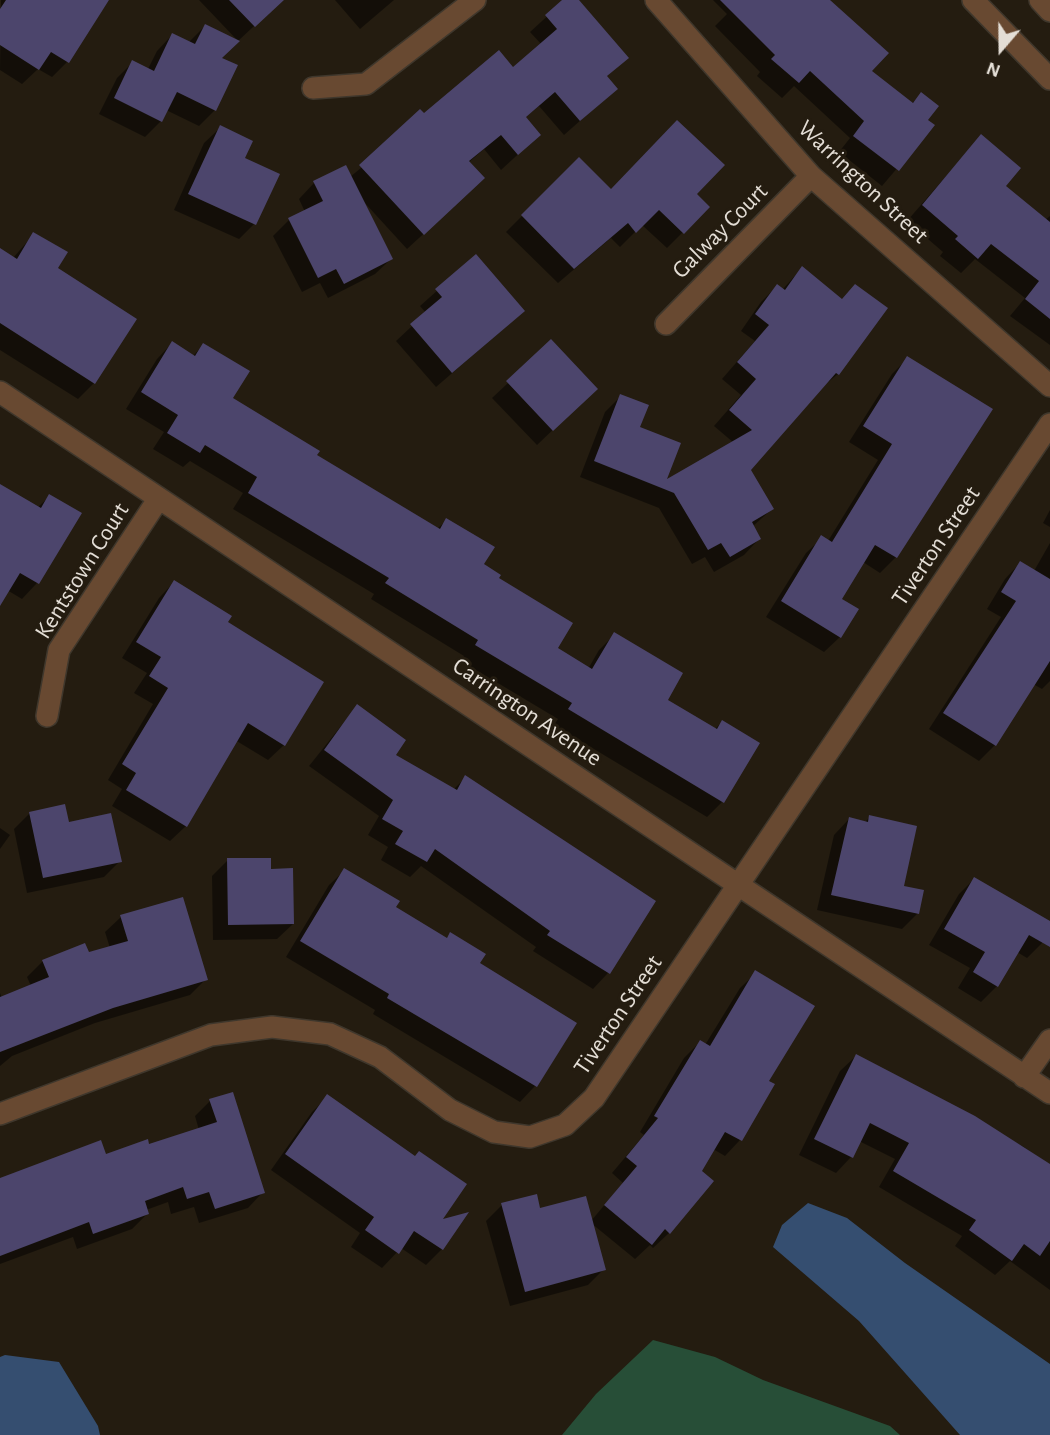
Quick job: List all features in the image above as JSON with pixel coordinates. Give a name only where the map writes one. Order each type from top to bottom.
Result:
[{"type":"street","points":[[313,88],[366,84],[475,0]]},
{"type":"street","name":"Warrington Street","points":[[656,0],[811,176],[1050,386]]},
{"type":"street","points":[[973,0],[1050,79]]},
{"type":"street","points":[[1040,0],[1050,10]]},
{"type":"street","name":"Galway Court","points":[[666,324],[811,176]]},
{"type":"street","name":"Carrington Avenue","points":[[0,392],[1050,1094]]},
{"type":"street","name":"Tiverton Street","points":[[0,1114],[211,1035],[272,1027],[330,1034],[380,1057],[450,1110],[494,1132],[530,1136],[565,1125],[594,1098],[1050,424]]},
{"type":"street","name":"Kentstown Court","points":[[47,716],[59,650],[159,498]]},
{"type":"street","points":[[1024,1076],[1050,1040]]},
{"type":"green space","points":[[653,1340],[715,1357],[763,1380],[890,1426],[900,1435],[562,1435],[596,1394]]},
{"type":"water","points":[[808,1203],[847,1218],[905,1263],[1050,1364],[1050,1435],[960,1435],[859,1321],[773,1247],[782,1225]]},
{"type":"water","points":[[5,1355],[59,1362],[98,1426],[100,1435],[0,1435],[0,1357]]},
{"type":"building","points":[[6,0],[109,0],[69,63],[51,52],[39,70],[0,45],[0,9]]},
{"type":"building","points":[[229,0],[284,0],[255,27]]},
{"type":"building","points":[[562,0],[579,0],[629,58],[607,76],[618,89],[580,121],[555,92],[526,117],[541,135],[518,155],[501,135],[469,161],[485,178],[424,235],[359,165],[420,109],[424,113],[499,50],[513,67],[557,29],[545,15]]},
{"type":"building","points":[[720,0],[830,0],[889,53],[872,71],[913,103],[921,92],[939,106],[928,120],[935,125],[899,171],[853,136],[864,121],[810,71],[799,83],[771,59],[775,55]]},
{"type":"building","points":[[205,24],[240,41],[222,58],[238,65],[216,111],[177,92],[162,122],[114,98],[132,60],[154,71],[172,33],[195,44]]},
{"type":"building","points":[[677,120],[725,165],[697,194],[710,207],[684,234],[659,210],[636,233],[628,223],[574,269],[521,215],[579,157],[611,189]]},
{"type":"building","points":[[220,125],[253,141],[245,158],[280,174],[256,225],[188,194]]},
{"type":"building","points":[[981,134],[1021,168],[1006,186],[1050,222],[1050,319],[1025,299],[1039,281],[991,244],[978,259],[955,239],[958,236],[922,205]]},
{"type":"building","points":[[346,165],[393,259],[344,284],[336,269],[318,278],[288,218],[323,201],[313,181]]},
{"type":"building","points":[[33,232],[68,252],[58,268],[137,319],[95,384],[0,323],[0,248],[17,259]]},
{"type":"building","points":[[476,254],[525,311],[452,373],[410,324],[442,297],[435,289]]},
{"type":"building","points":[[802,266],[842,299],[855,284],[888,308],[839,375],[836,373],[751,470],[774,509],[752,522],[761,539],[730,557],[721,543],[708,550],[674,493],[594,461],[620,394],[649,405],[640,427],[681,443],[667,479],[752,430],[729,410],[756,379],[737,362],[769,325],[755,314],[777,284],[785,290]]},
{"type":"building","points":[[551,339],[598,389],[553,431],[506,381]]},
{"type":"building","points":[[172,341],[195,356],[203,343],[250,371],[233,398],[320,451],[317,455],[440,529],[446,518],[495,547],[484,564],[501,575],[499,578],[573,623],[558,648],[592,669],[614,632],[683,673],[668,700],[717,729],[722,720],[760,743],[724,803],[568,709],[572,703],[475,645],[478,640],[385,583],[389,578],[248,493],[257,477],[205,445],[200,453],[167,433],[178,415],[141,392]]},
{"type":"building","points":[[907,356],[993,409],[897,558],[875,545],[842,599],[859,609],[841,638],[781,601],[821,535],[832,542],[892,444],[863,426]]},
{"type":"building","points":[[0,484],[41,508],[49,494],[82,513],[39,584],[20,573],[0,606]]},
{"type":"building","points":[[1020,561],[1050,579],[1050,661],[996,746],[943,713],[1016,601],[1001,592]]},
{"type":"building","points":[[174,580],[232,616],[228,622],[324,682],[285,746],[248,723],[187,827],[126,790],[136,773],[122,764],[168,688],[149,676],[161,657],[136,642]]},
{"type":"building","points":[[357,704],[406,740],[396,755],[457,790],[465,775],[656,901],[610,974],[547,935],[550,931],[435,849],[427,862],[395,844],[403,831],[382,819],[393,800],[324,750]]},
{"type":"building","points":[[65,804],[69,822],[111,813],[122,862],[43,878],[29,812]]},
{"type":"building","points":[[869,815],[917,826],[904,886],[924,890],[919,914],[831,895],[849,817],[868,822]]},
{"type":"building","points":[[227,858],[271,858],[271,869],[293,868],[294,924],[228,925]]},
{"type":"building","points":[[344,868],[400,901],[396,907],[447,938],[450,932],[486,954],[480,963],[577,1023],[537,1087],[387,998],[389,994],[300,941]]},
{"type":"building","points":[[974,877],[1050,921],[1050,947],[1029,935],[998,987],[973,972],[985,952],[944,929]]},
{"type":"building","points":[[183,897],[208,980],[113,1008],[0,1052],[0,997],[49,977],[42,960],[85,943],[89,952],[128,941],[120,915]]},
{"type":"building","points":[[755,970],[815,1006],[769,1081],[775,1084],[742,1141],[725,1132],[702,1171],[714,1181],[670,1234],[665,1229],[652,1245],[604,1205],[637,1166],[626,1157],[658,1118],[654,1116],[700,1040],[710,1046]]},
{"type":"building","points":[[856,1054],[975,1116],[1050,1164],[1050,1241],[1040,1256],[1024,1244],[1012,1261],[969,1230],[976,1220],[893,1171],[909,1143],[870,1123],[853,1158],[814,1139]]},
{"type":"building","points":[[233,1092],[265,1193],[215,1209],[209,1192],[187,1199],[183,1187],[145,1201],[149,1214],[93,1234],[89,1222],[0,1256],[0,1178],[101,1140],[106,1154],[148,1139],[149,1144],[217,1122],[209,1099]]},
{"type":"building","points":[[327,1094],[415,1156],[419,1151],[467,1184],[443,1219],[469,1212],[443,1250],[414,1231],[399,1254],[365,1230],[374,1217],[285,1154]]},
{"type":"building","points":[[537,1194],[540,1208],[586,1196],[606,1270],[525,1292],[501,1203]]}]
